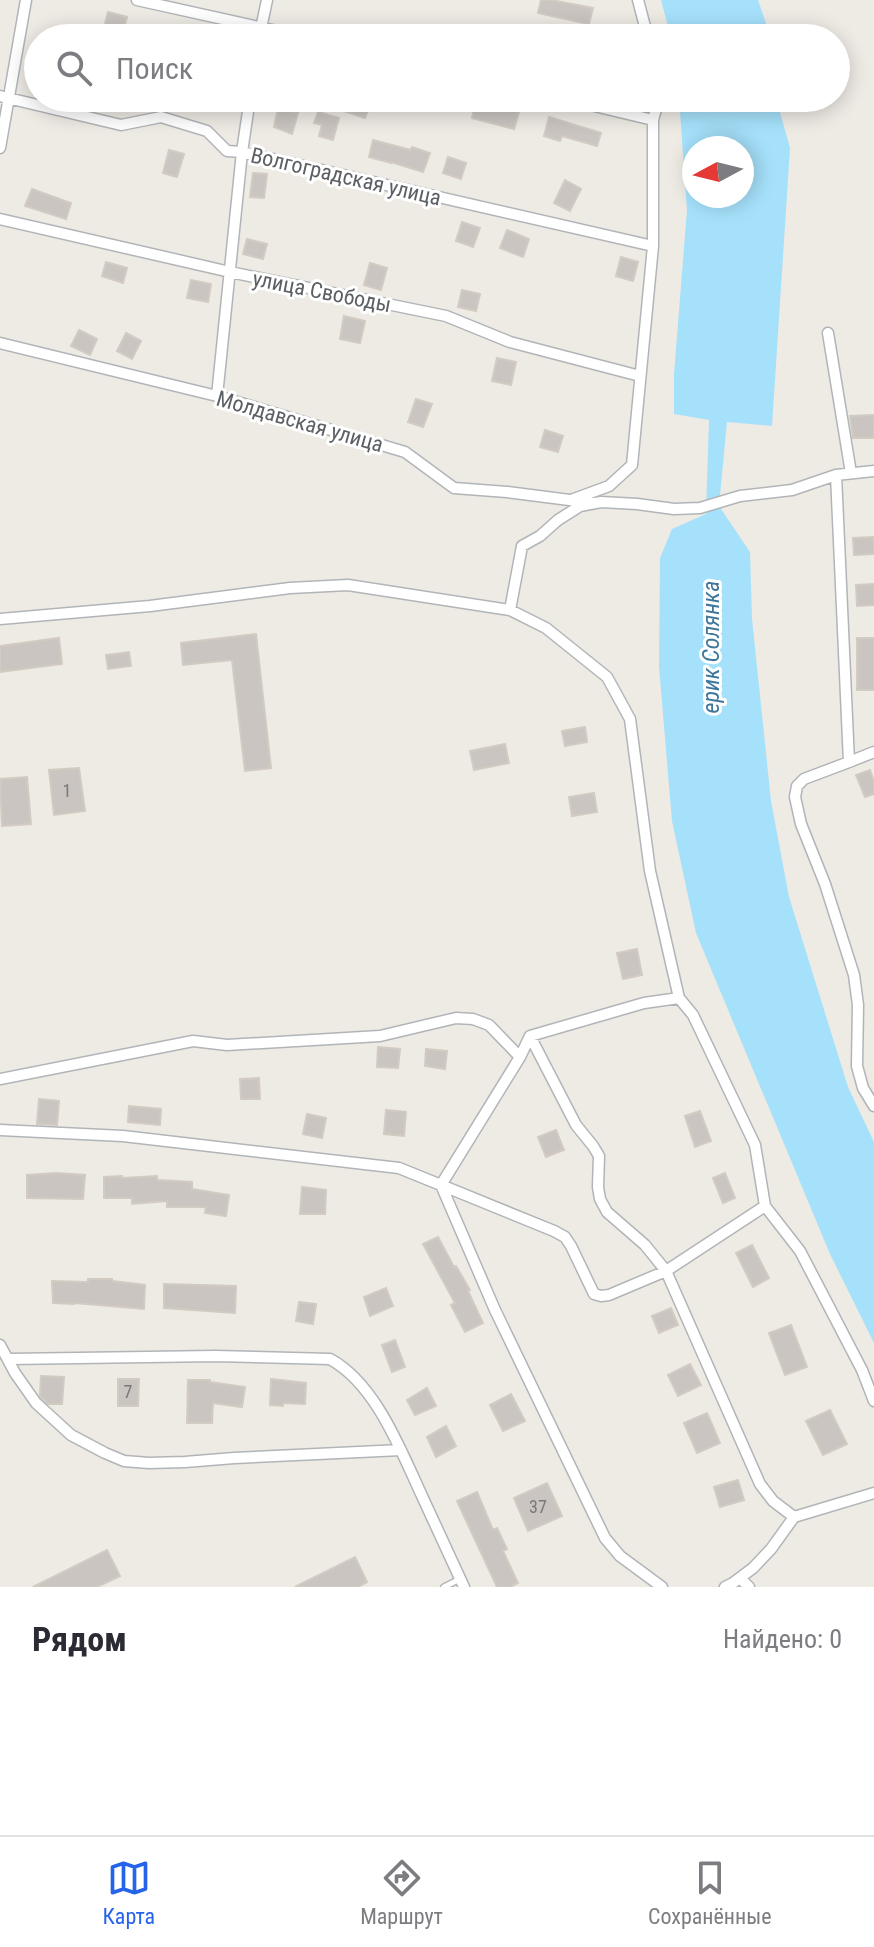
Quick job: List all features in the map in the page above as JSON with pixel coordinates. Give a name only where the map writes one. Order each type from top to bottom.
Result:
[{"type":"street","points":[[0,148],[4,97],[26,0]]},
{"type":"street","points":[[137,0],[228,24]]},
{"type":"street","points":[[261,24],[267,0]]},
{"type":"street","points":[[638,0],[644,24]]},
{"type":"street","name":"Волгоградская улица","points":[[4,97],[24,102]]},
{"type":"street","name":"Волгоградская улица","points":[[67,112],[121,125],[161,117],[207,131],[227,151],[653,246]]},
{"type":"street","points":[[217,396],[248,112]]},
{"type":"street","points":[[620,112],[653,120]]},
{"type":"street","points":[[569,500],[609,486],[632,465],[653,246],[655,112]]},
{"type":"street","name":"улица Свободы","points":[[0,219],[230,272],[446,316],[510,342],[640,376]]},
{"type":"street","points":[[828,333],[851,473]]},
{"type":"street","name":"Молдавская улица","points":[[0,343],[217,396],[405,452],[454,488],[593,503],[700,508],[740,496],[792,490],[836,475],[874,471]]},
{"type":"street","points":[[836,475],[849,762]]},
{"type":"street","points":[[510,610],[522,546],[580,506],[593,503]]},
{"type":"street","points":[[0,619],[150,606],[290,588],[348,585],[510,610],[546,628],[607,677],[630,719],[650,871],[679,998],[693,1015],[755,1145],[765,1206],[800,1251],[862,1370],[874,1401]]},
{"type":"street","points":[[874,752],[804,779],[797,786],[795,797],[801,824],[825,884],[854,975],[858,1005],[857,1066],[863,1088],[874,1106]]},
{"type":"street","points":[[441,1185],[530,1036],[644,1003],[679,998]]},
{"type":"street","points":[[0,1079],[193,1041],[227,1045],[380,1036],[456,1018],[473,1019],[489,1025],[520,1057]]},
{"type":"street","points":[[530,1036],[576,1125],[599,1156],[598,1187],[607,1212],[645,1245],[666,1271],[760,1484],[773,1501],[794,1517]]},
{"type":"street","points":[[0,1130],[123,1136],[399,1168],[565,1237],[594,1294],[598,1295],[609,1295],[666,1271],[765,1206]]},
{"type":"street","points":[[441,1185],[495,1310],[605,1538],[620,1556],[662,1587]]},
{"type":"street","points":[[0,1345],[36,1403],[71,1435],[124,1461],[185,1462],[401,1450]]},
{"type":"street","points":[[9,1359],[215,1356],[330,1359],[354,1377],[375,1404],[401,1450],[462,1583]]},
{"type":"street","points":[[725,1587],[753,1568],[794,1517],[874,1493]]},
{"type":"street","points":[[740,1578],[749,1587]]},
{"type":"lane","points":[[444,1587],[462,1583]]},
{"type":"water","points":[[661,0],[758,0],[766,24],[667,24]]},
{"type":"water","name":"ерик Солянка","points":[[680,112],[780,112],[790,148],[772,426],[727,422],[719,506],[750,552],[752,619],[771,801],[789,897],[848,1087],[874,1142],[874,1343],[830,1254],[696,933],[672,821],[659,667],[660,558],[672,529],[706,514],[709,420],[674,414],[674,374],[687,208],[754,208],[754,136],[682,136],[682,140]]},
{"type":"building","points":[[541,0],[593,8],[589,24],[538,13]]},
{"type":"building","points":[[108,12],[127,17],[125,24],[105,24]]},
{"type":"building","points":[[277,112],[298,113],[292,134],[274,127]]},
{"type":"building","points":[[318,112],[339,118],[333,140],[319,136],[322,125],[314,123]]},
{"type":"building","points":[[347,112],[367,112],[365,118]]},
{"type":"building","points":[[473,112],[519,112],[514,129],[472,118]]},
{"type":"building","points":[[549,117],[601,133],[597,146],[562,136],[560,141],[544,136]]},
{"type":"building","points":[[373,140],[430,153],[423,172],[369,157]]},
{"type":"building","points":[[169,150],[184,154],[177,177],[163,173]]},
{"type":"building","points":[[448,157],[466,163],[461,179],[443,173]]},
{"type":"building","points":[[253,173],[267,174],[264,198],[250,197]]},
{"type":"building","points":[[565,180],[581,189],[570,211],[554,203]]},
{"type":"building","points":[[32,189],[71,203],[66,219],[25,206]]},
{"type":"building","points":[[462,222],[480,228],[473,247],[456,241]]},
{"type":"building","points":[[507,230],[529,239],[523,257],[500,248]]},
{"type":"building","points":[[247,239],[267,244],[263,259],[243,254]]},
{"type":"building","points":[[621,257],[638,262],[633,281],[616,276]]},
{"type":"building","points":[[106,262],[127,268],[123,283],[102,276]]},
{"type":"building","points":[[370,263],[387,268],[381,290],[364,285]]},
{"type":"building","points":[[191,280],[211,284],[208,302],[187,298]]},
{"type":"building","points":[[462,290],[480,294],[476,311],[458,307]]},
{"type":"building","points":[[344,316],[365,321],[360,343],[340,339]]},
{"type":"building","points":[[79,330],[97,339],[90,355],[71,346]]},
{"type":"building","points":[[126,333],[141,341],[132,359],[117,351]]},
{"type":"building","points":[[497,358],[516,362],[511,385],[492,381]]},
{"type":"building","points":[[416,399],[432,404],[423,427],[408,422]]},
{"type":"building","points":[[874,415],[874,438],[853,438],[850,416]]},
{"type":"building","points":[[545,430],[563,436],[558,452],[540,447]]},
{"type":"building","points":[[874,537],[874,554],[854,555],[853,538]]},
{"type":"building","points":[[874,584],[874,605],[857,606],[856,585]]},
{"type":"building","points":[[256,634],[271,768],[245,771],[232,660],[183,665],[181,643]]},
{"type":"building","points":[[59,638],[62,664],[0,672],[0,646]]},
{"type":"building","points":[[857,638],[874,638],[874,690],[857,690]]},
{"type":"building","points":[[129,652],[131,666],[108,669],[106,655]]},
{"type":"building","points":[[585,727],[587,742],[565,746],[562,731]]},
{"type":"building","points":[[505,744],[509,763],[474,770],[470,751]]},
{"type":"building","points":[[79,768],[85,811],[54,815],[49,770]]},
{"type":"building","points":[[870,770],[874,794],[865,797],[856,775]]},
{"type":"building","points":[[27,777],[31,824],[2,826],[0,779]]},
{"type":"building","points":[[594,793],[597,812],[572,816],[569,797]]},
{"type":"building","points":[[637,949],[642,975],[623,979],[617,953]]},
{"type":"building","points":[[378,1047],[400,1049],[398,1068],[377,1067]]},
{"type":"building","points":[[426,1049],[447,1051],[445,1069],[425,1066]]},
{"type":"building","points":[[259,1078],[260,1099],[241,1099],[240,1079]]},
{"type":"building","points":[[39,1099],[59,1101],[57,1125],[37,1124]]},
{"type":"building","points":[[129,1106],[161,1109],[160,1125],[128,1122]]},
{"type":"building","points":[[386,1110],[406,1112],[404,1136],[384,1134]]},
{"type":"building","points":[[700,1111],[711,1141],[695,1147],[685,1116]]},
{"type":"building","points":[[307,1114],[326,1118],[322,1138],[303,1134]]},
{"type":"building","points":[[556,1130],[564,1150],[546,1157],[538,1137]]},
{"type":"building","points":[[725,1173],[735,1198],[723,1203],[713,1178]]},
{"type":"building","points":[[27,1175],[85,1175],[83,1199],[27,1198]]},
{"type":"building","points":[[157,1176],[157,1180],[192,1182],[192,1189],[229,1195],[226,1216],[205,1213],[206,1207],[167,1207],[167,1201],[132,1204],[132,1198],[104,1198],[104,1177]]},
{"type":"building","points":[[302,1187],[326,1190],[325,1214],[300,1214]]},
{"type":"building","points":[[438,1237],[470,1290],[483,1323],[465,1332],[451,1305],[455,1303],[423,1244]]},
{"type":"building","points":[[752,1245],[769,1278],[753,1287],[736,1253]]},
{"type":"building","points":[[88,1279],[112,1279],[145,1285],[144,1309],[53,1303],[52,1281],[88,1282]]},
{"type":"building","points":[[164,1284],[236,1286],[235,1313],[164,1308]]},
{"type":"building","points":[[386,1288],[393,1306],[370,1316],[364,1297]]},
{"type":"building","points":[[299,1302],[316,1304],[313,1324],[296,1321]]},
{"type":"building","points":[[671,1308],[678,1325],[659,1333],[652,1316]]},
{"type":"building","points":[[791,1325],[807,1367],[785,1375],[769,1333]]},
{"type":"building","points":[[395,1340],[405,1367],[392,1372],[382,1345]]},
{"type":"building","points":[[690,1364],[701,1385],[678,1396],[668,1375]]},
{"type":"building","points":[[41,1376],[64,1377],[62,1404],[48,1404],[42,1398]]},
{"type":"building","points":[[118,1379],[139,1379],[138,1406],[118,1406]]},
{"type":"building","points":[[271,1379],[306,1383],[305,1404],[270,1405]]},
{"type":"building","points":[[188,1380],[210,1380],[245,1387],[242,1407],[213,1403],[212,1423],[187,1423]]},
{"type":"building","points":[[427,1388],[436,1406],[415,1415],[407,1400]]},
{"type":"building","points":[[511,1394],[525,1421],[503,1431],[490,1405]]},
{"type":"building","points":[[830,1410],[847,1444],[823,1455],[806,1421]]},
{"type":"building","points":[[707,1413],[720,1443],[697,1453],[684,1423]]},
{"type":"building","points":[[446,1426],[456,1446],[436,1457],[427,1437]]},
{"type":"building","points":[[738,1480],[744,1500],[720,1507],[714,1487]]},
{"type":"building","points":[[547,1483],[562,1516],[528,1531],[514,1498]]},
{"type":"building","points":[[477,1492],[493,1530],[497,1528],[507,1549],[503,1551],[518,1583],[510,1587],[497,1587],[457,1501]]},
{"type":"building","points":[[107,1550],[120,1576],[97,1587],[33,1587]]},
{"type":"building","points":[[355,1557],[367,1582],[358,1587],[295,1587]]}]
